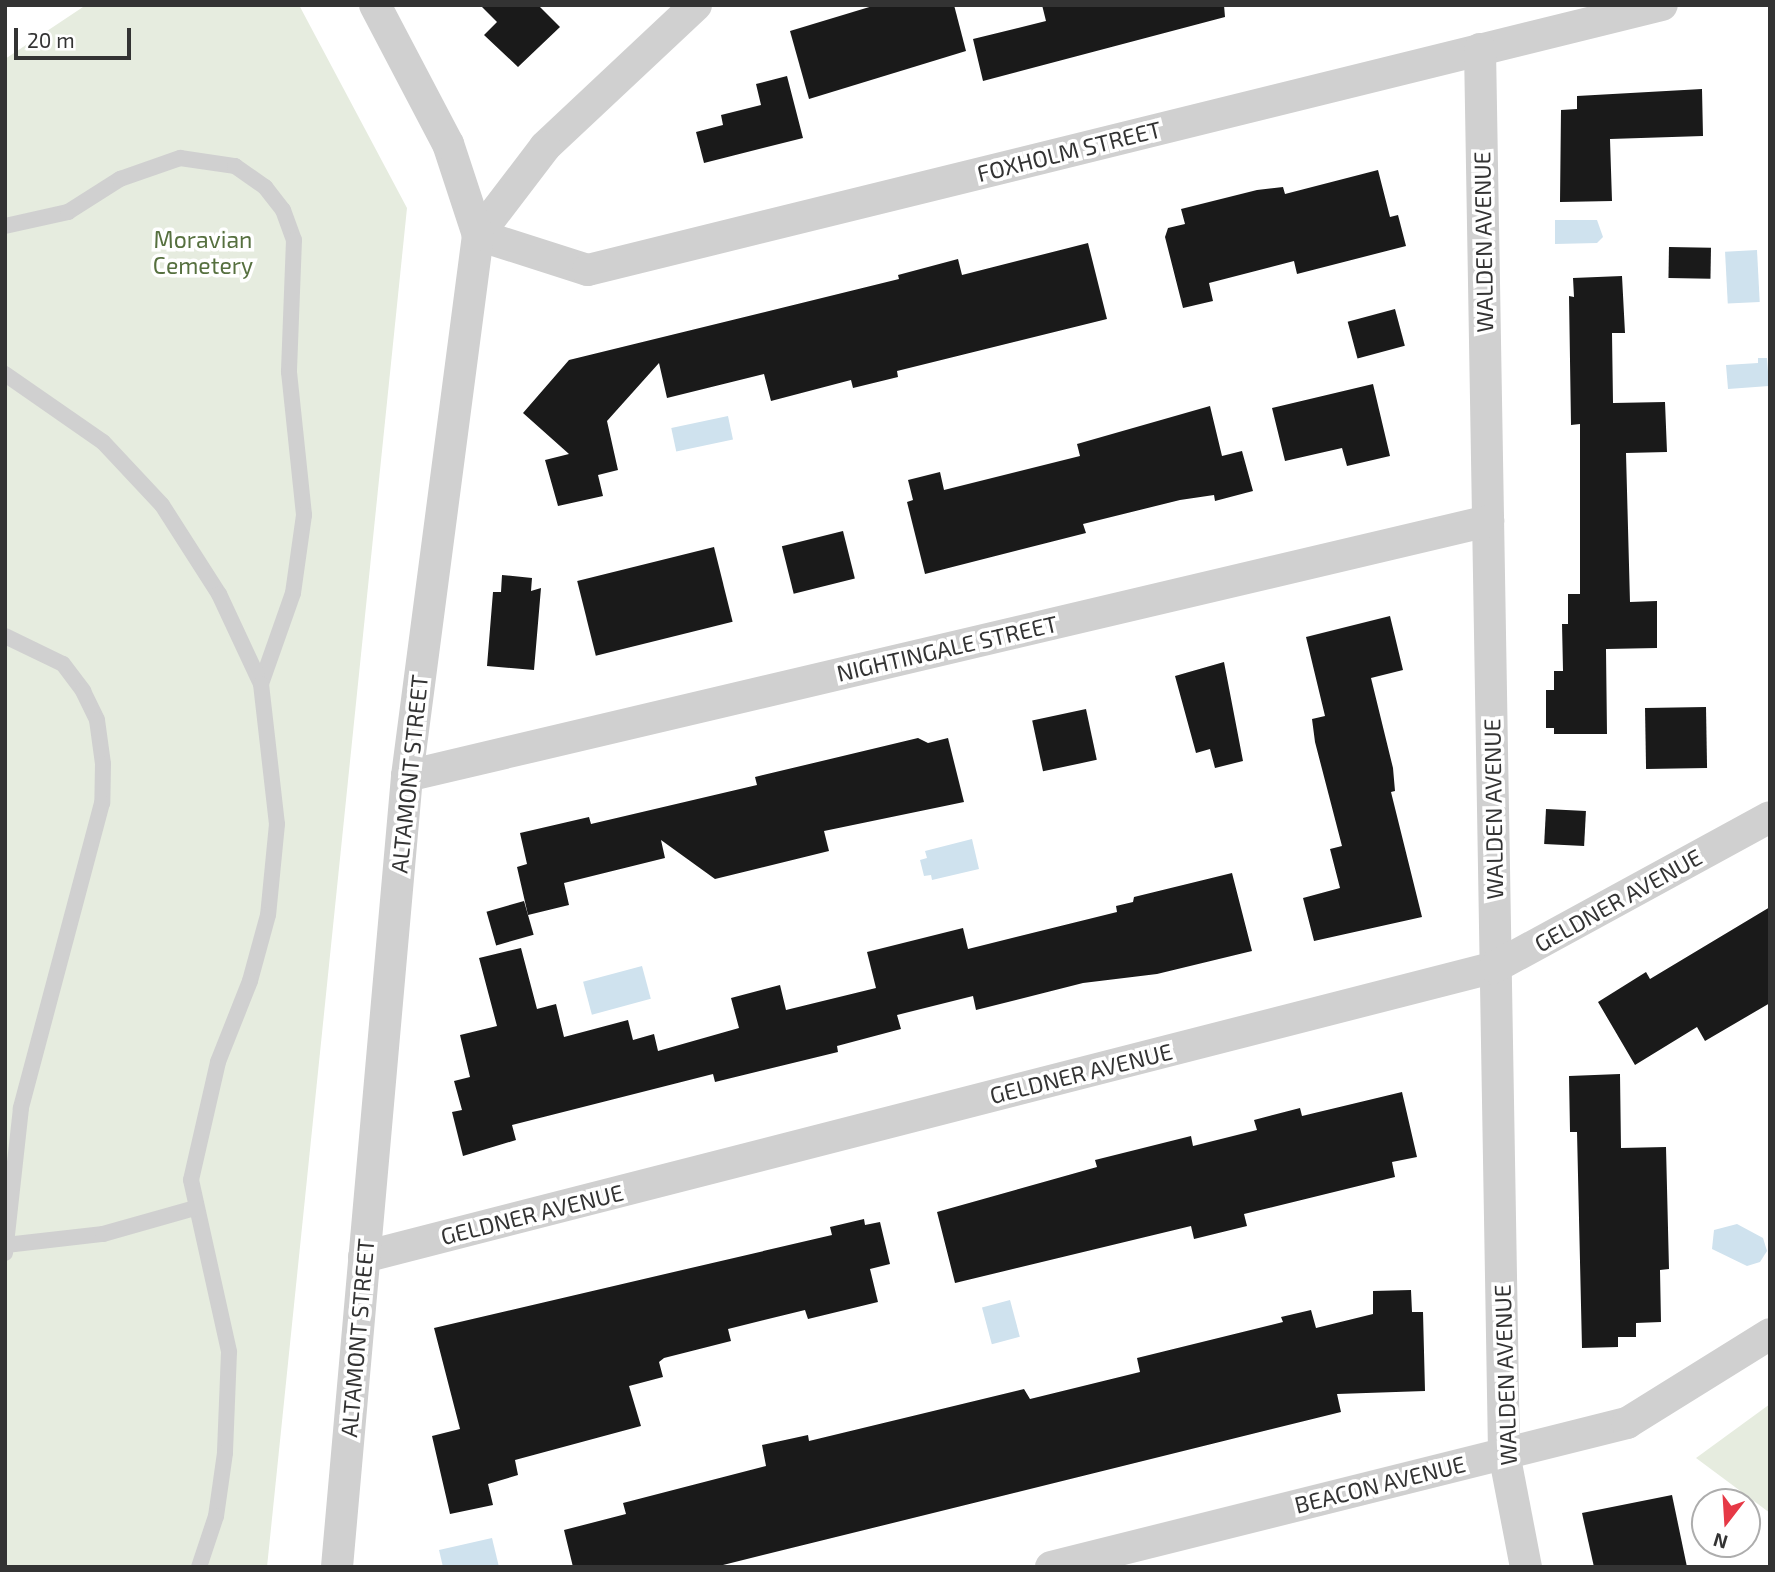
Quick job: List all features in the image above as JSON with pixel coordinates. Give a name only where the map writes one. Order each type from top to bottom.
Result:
[{"type":"street","name":"ALTAMONT STREET","points":[[337,1567],[407,776],[478,235],[449,144],[375,5]]},
{"type":"street","points":[[478,235],[545,147],[696,5]]},
{"type":"street","name":"FOXHOLM STREET","points":[[478,235],[588,270],[1662,5]]},
{"type":"street","name":"WALDEN AVENUE","points":[[1480,48],[1504,1453],[1526,1567]]},
{"type":"street","name":"NIGHTINGALE STREET","points":[[407,776],[1488,521]]},
{"type":"street","name":"GELDNER AVENUE","points":[[364,1257],[1495,967],[1770,817]]},
{"type":"street","name":"BEACON AVENUE","points":[[1051,1567],[1627,1423],[1770,1334]]},
{"type":"lane","points":[[5,226],[68,212],[120,179],[180,158],[235,166],[265,187],[284,210],[295,240],[289,372],[304,515],[293,593],[261,684]]},
{"type":"lane","points":[[5,374],[103,442],[162,505],[219,594],[261,684],[277,824],[268,915],[250,981],[218,1062],[194,1155],[195,1208],[211,1255],[229,1352],[224,1465],[216,1516],[199,1567]]},
{"type":"lane","points":[[5,636],[63,664],[83,691],[97,720],[103,764],[102,803],[22,1108],[6,1249],[103,1234],[195,1208]]},
{"type":"green space","name":"Moravian Cemetery","points":[[86,5],[299,5],[407,208],[267,1567],[5,1567],[5,59]]},
{"type":"green space","points":[[1770,1404],[1770,1513],[1761,1506],[1761,1488],[1736,1488],[1696,1458]]},
{"type":"water","points":[[1555,220],[1597,220],[1603,237],[1597,243],[1555,244]]},
{"type":"water","points":[[1757,250],[1760,302],[1728,304],[1725,252]]},
{"type":"water","points":[[1758,358],[1767,358],[1769,386],[1728,389],[1726,365],[1758,363]]},
{"type":"water","points":[[728,416],[733,439],[676,452],[671,428]]},
{"type":"water","points":[[972,839],[979,869],[932,880],[931,875],[924,876],[920,860],[927,858],[925,851]]},
{"type":"water","points":[[642,966],[651,999],[592,1015],[583,982]]},
{"type":"water","points":[[1737,1224],[1763,1238],[1767,1251],[1760,1262],[1747,1266],[1712,1249],[1714,1230]]},
{"type":"water","points":[[1010,1300],[1020,1337],[992,1344],[982,1308]]},
{"type":"water","points":[[492,1538],[499,1567],[443,1567],[439,1550]]},
{"type":"building","points":[[480,5],[538,5],[560,27],[518,67],[484,35],[497,22]]},
{"type":"building","points":[[876,5],[954,5],[966,51],[809,99],[790,31]]},
{"type":"building","points":[[1042,5],[1224,5],[1225,17],[983,81],[973,39],[1046,21]]},
{"type":"building","points":[[787,76],[803,138],[704,163],[696,132],[723,125],[721,115],[761,105],[756,84]]},
{"type":"building","points":[[1702,89],[1703,136],[1610,139],[1612,201],[1560,202],[1561,110],[1577,109],[1577,96]]},
{"type":"building","points":[[1378,170],[1390,217],[1398,215],[1406,246],[1297,274],[1294,261],[1209,283],[1213,301],[1183,308],[1165,237],[1168,228],[1185,224],[1181,209],[1257,190],[1283,187],[1285,194]]},
{"type":"building","points":[[1088,243],[1107,319],[897,371],[898,377],[853,388],[851,380],[771,401],[764,374],[667,398],[659,363],[607,421],[618,470],[598,475],[603,496],[558,506],[545,460],[569,454],[523,413],[569,360],[899,279],[898,275],[958,259],[962,275]]},
{"type":"building","points":[[1669,247],[1711,248],[1710,279],[1668,278]]},
{"type":"building","points":[[1622,276],[1625,333],[1612,333],[1613,403],[1665,402],[1667,452],[1626,453],[1630,602],[1657,601],[1657,648],[1606,649],[1607,734],[1554,734],[1554,728],[1546,728],[1546,690],[1554,690],[1554,671],[1563,671],[1562,624],[1568,624],[1568,594],[1580,594],[1580,424],[1571,425],[1569,296],[1574,297],[1573,278]]},
{"type":"building","points":[[1395,309],[1405,346],[1358,358],[1348,322]]},
{"type":"building","points":[[1373,384],[1390,456],[1347,466],[1342,448],[1285,461],[1272,408]]},
{"type":"building","points":[[1210,406],[1222,456],[1242,451],[1253,491],[1215,501],[1214,495],[1180,500],[1083,524],[1086,533],[925,574],[907,502],[913,500],[908,480],[940,472],[944,490],[1080,456],[1077,444]]},
{"type":"building","points":[[843,531],[855,579],[794,594],[782,546]]},
{"type":"building","points":[[714,547],[733,622],[596,656],[577,581]]},
{"type":"building","points":[[502,575],[532,578],[531,591],[541,588],[534,670],[487,666],[493,592],[501,592]]},
{"type":"building","points":[[1390,616],[1403,670],[1371,678],[1393,768],[1395,791],[1391,792],[1422,917],[1314,941],[1303,898],[1340,888],[1330,849],[1342,846],[1315,742],[1312,719],[1325,716],[1306,637]]},
{"type":"building","points":[[1224,662],[1243,761],[1215,768],[1210,749],[1196,753],[1175,676]]},
{"type":"building","points":[[1706,707],[1707,768],[1646,769],[1645,708]]},
{"type":"building","points":[[1086,709],[1097,760],[1043,771],[1032,720]]},
{"type":"building","points":[[918,738],[928,743],[948,738],[964,802],[824,831],[829,851],[715,879],[661,840],[665,858],[564,883],[569,905],[528,915],[517,867],[527,864],[520,833],[589,817],[591,824],[757,785],[755,777]]},
{"type":"building","points":[[1546,809],[1586,811],[1584,846],[1544,844]]},
{"type":"building","points":[[1232,873],[1252,951],[1157,974],[1083,983],[976,1010],[973,996],[897,1015],[901,1029],[837,1046],[838,1052],[715,1082],[713,1074],[512,1125],[516,1140],[463,1156],[452,1112],[462,1110],[454,1081],[470,1077],[460,1035],[497,1026],[479,958],[521,948],[537,1009],[556,1004],[564,1037],[628,1020],[633,1040],[654,1034],[658,1051],[739,1028],[731,998],[780,985],[786,1010],[876,988],[867,952],[963,928],[968,949],[1117,912],[1116,906],[1133,902],[1134,897]]},
{"type":"building","points":[[524,901],[534,935],[496,945],[487,912]]},
{"type":"building","points":[[1770,907],[1770,1003],[1705,1041],[1697,1027],[1635,1065],[1598,1002],[1646,972],[1650,979]]},
{"type":"building","points":[[1620,1074],[1621,1148],[1666,1147],[1669,1269],[1660,1270],[1661,1322],[1636,1323],[1636,1337],[1618,1337],[1618,1347],[1582,1348],[1577,1132],[1570,1132],[1569,1076]]},
{"type":"building","points":[[1402,1092],[1417,1157],[1392,1162],[1395,1177],[1244,1214],[1247,1226],[1194,1239],[1191,1226],[955,1283],[937,1212],[1097,1167],[1095,1160],[1191,1136],[1193,1146],[1257,1130],[1254,1120],[1300,1108],[1302,1116]]},
{"type":"building","points":[[864,1219],[865,1225],[880,1222],[890,1264],[870,1269],[878,1302],[808,1319],[805,1310],[728,1329],[731,1341],[664,1358],[659,1362],[663,1377],[629,1386],[641,1426],[515,1460],[518,1475],[488,1484],[493,1505],[450,1514],[432,1436],[460,1429],[434,1328],[832,1235],[830,1227]]},
{"type":"building","points":[[1411,1290],[1412,1312],[1423,1312],[1425,1391],[1337,1394],[1341,1412],[715,1567],[573,1567],[564,1530],[626,1514],[623,1503],[766,1466],[762,1445],[808,1435],[809,1441],[1024,1389],[1030,1399],[1140,1372],[1137,1358],[1283,1322],[1281,1317],[1311,1310],[1316,1328],[1373,1314],[1373,1291]]},
{"type":"building","points":[[1672,1495],[1687,1567],[1594,1567],[1582,1513]]}]
